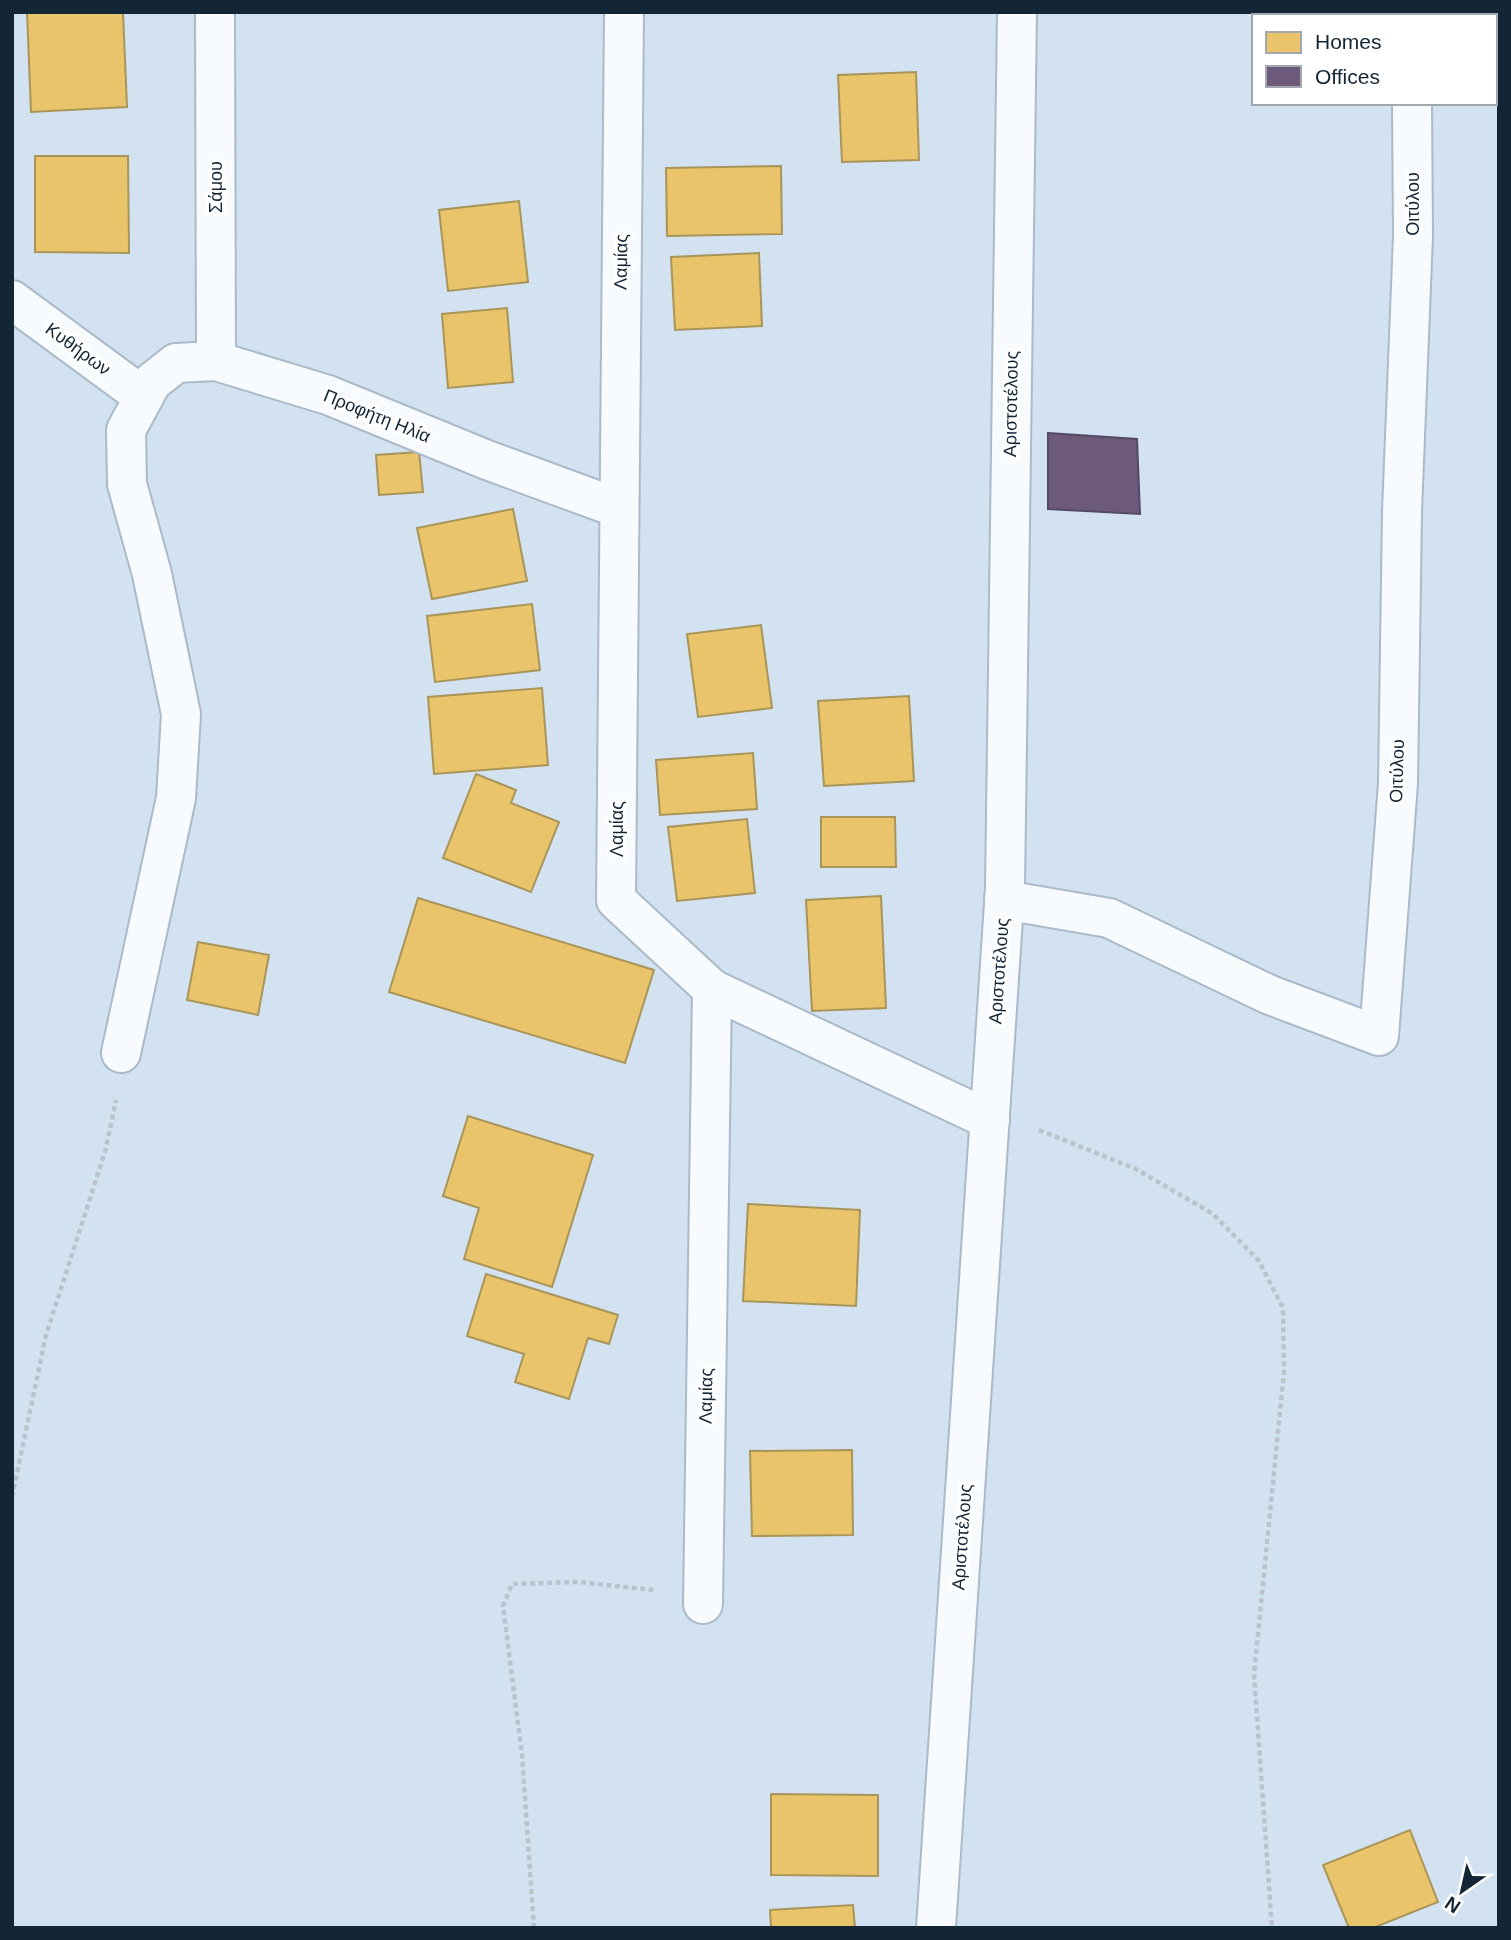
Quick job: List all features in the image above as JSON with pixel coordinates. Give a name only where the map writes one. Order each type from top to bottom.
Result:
[{"type":"street","name":"Σάμου","points":[[215,12],[216,361]]},
{"type":"street","name":"Λαμίας","points":[[624,12],[616,901],[712,989],[703,1604]]},
{"type":"street","name":"Αριστοτέλους","points":[[936,1928],[1004,900],[1017,12]]},
{"type":"street","name":"Οιτύλου","points":[[1004,900],[1110,918],[1270,995],[1379,1036],[1398,783],[1402,513],[1413,236],[1412,105]]},
{"type":"street","name":"Κυθήρων","points":[[12,300],[144,397]]},
{"type":"street","name":"Προφήτη Ηλία","points":[[121,1054],[176,797],[181,714],[152,574],[127,484],[126,430],[152,382],[176,363],[216,361],[328,395],[487,460],[618,508]]},
{"type":"street","points":[[712,989],[990,1120]]},
{"type":"path","points":[[12,1497],[46,1335],[105,1152],[115,1105],[121,1054]]},
{"type":"path","points":[[990,1120],[1047,1132],[1136,1169],[1213,1214],[1259,1261],[1283,1308],[1284,1372],[1254,1674],[1272,1928]]},
{"type":"path","points":[[534,1928],[522,1755],[503,1605],[513,1584],[578,1581],[666,1592],[703,1604]]},
{"type":"building: Homes","points":[[27,12],[123,12],[127,107],[31,112]]},
{"type":"building: Homes","points":[[916,72],[919,160],[842,162],[838,75]]},
{"type":"building: Homes","points":[[35,156],[128,156],[129,253],[35,252]]},
{"type":"building: Homes","points":[[781,166],[782,234],[667,236],[666,168]]},
{"type":"building: Homes","points":[[519,201],[528,282],[448,291],[439,210]]},
{"type":"building: Homes","points":[[759,253],[762,326],[675,330],[671,257]]},
{"type":"building: Homes","points":[[507,308],[513,382],[448,388],[442,314]]},
{"type":"building: Homes","points":[[419,452],[423,492],[379,495],[376,455]]},
{"type":"building: Homes","points":[[513,509],[527,581],[432,599],[417,528]]},
{"type":"building: Homes","points":[[532,604],[540,670],[435,682],[427,616]]},
{"type":"building: Homes","points":[[761,625],[772,708],[698,717],[687,634]]},
{"type":"building: Homes","points":[[542,688],[548,765],[434,774],[428,697]]},
{"type":"building: Homes","points":[[909,696],[914,781],[824,786],[818,701]]},
{"type":"building: Homes","points":[[753,753],[757,809],[660,815],[656,760]]},
{"type":"building: Homes","points":[[476,774],[516,790],[511,803],[559,822],[531,892],[443,858]]},
{"type":"building: Homes","points":[[821,817],[895,817],[896,867],[821,867]]},
{"type":"building: Homes","points":[[747,819],[755,893],[677,901],[668,827]]},
{"type":"building: Homes","points":[[881,896],[886,1008],[812,1011],[806,900]]},
{"type":"building: Homes","points":[[418,898],[654,970],[625,1063],[389,992]]},
{"type":"building: Homes","points":[[198,942],[269,955],[258,1015],[187,1000]]},
{"type":"building: Homes","points":[[468,1116],[593,1155],[552,1287],[464,1259],[479,1208],[443,1196]]},
{"type":"building: Homes","points":[[748,1204],[860,1210],[856,1306],[743,1301]]},
{"type":"building: Homes","points":[[486,1274],[618,1315],[609,1344],[588,1338],[569,1399],[515,1382],[524,1354],[467,1336]]},
{"type":"building: Homes","points":[[852,1450],[853,1535],[752,1536],[750,1451]]},
{"type":"building: Homes","points":[[771,1794],[878,1795],[878,1876],[771,1875]]},
{"type":"building: Homes","points":[[1410,1830],[1438,1902],[1373,1928],[1349,1928],[1323,1865]]},
{"type":"building: Homes","points":[[853,1905],[855,1928],[771,1928],[770,1910]]},
{"type":"building: Offices","points":[[1048,433],[1137,439],[1140,514],[1048,509]]}]
